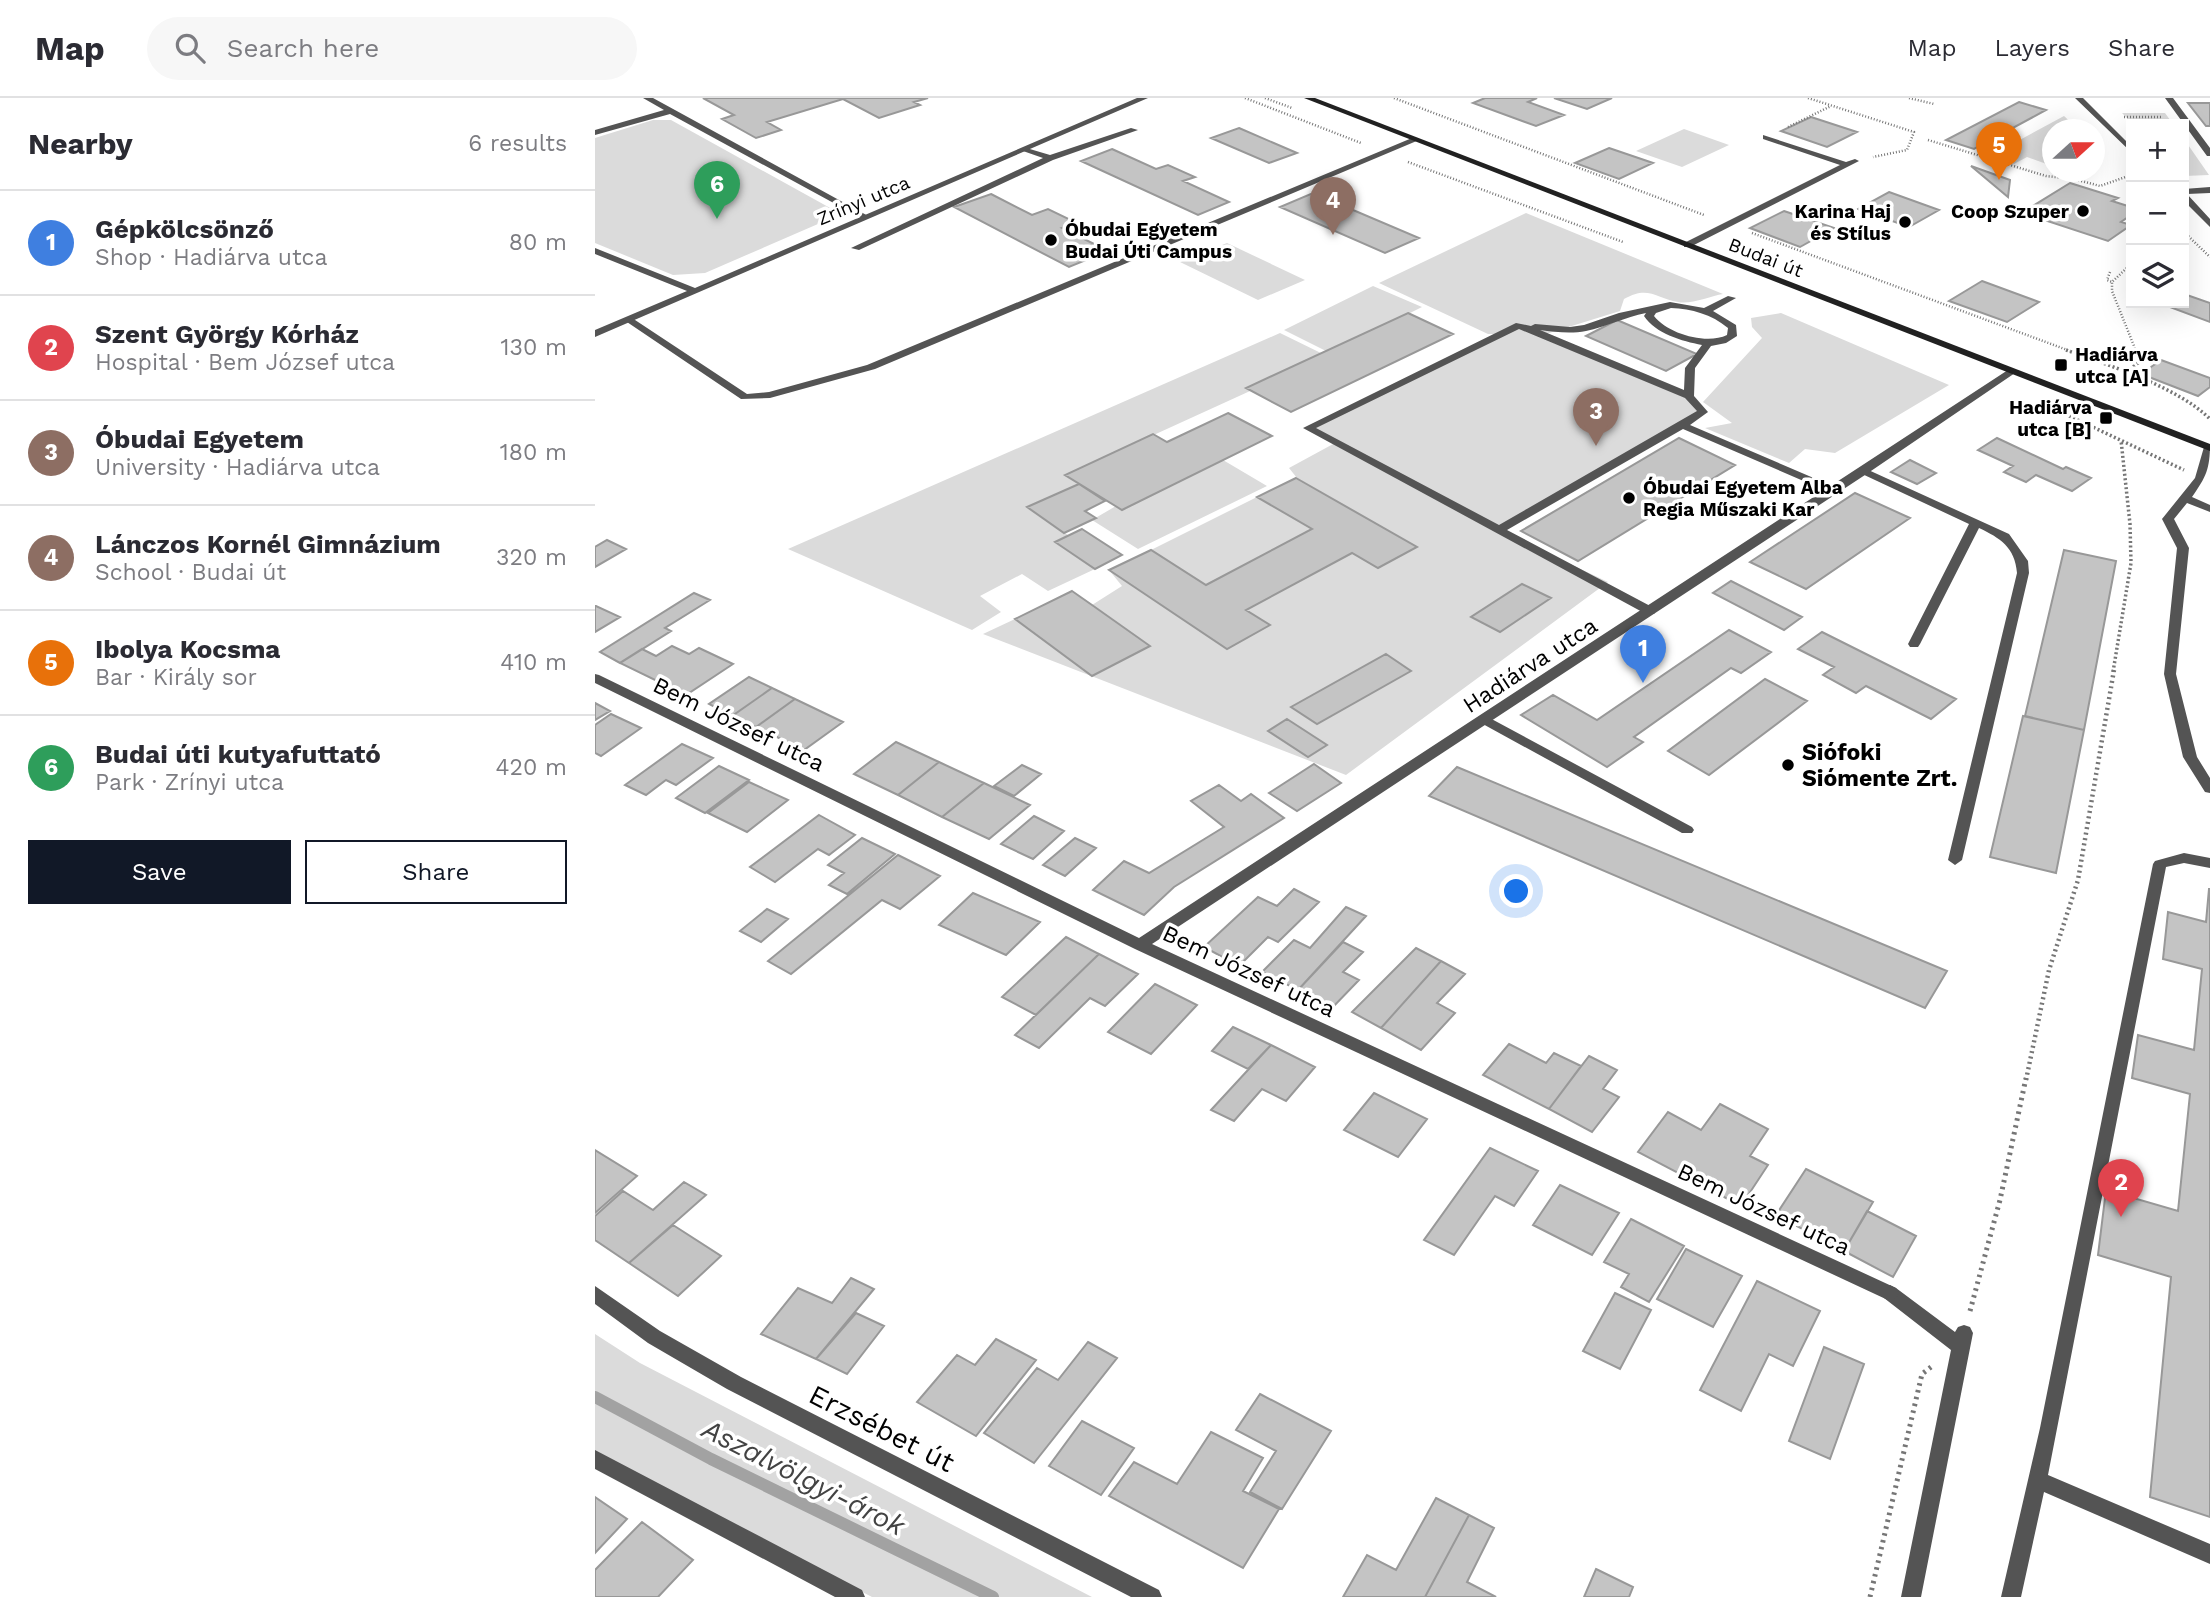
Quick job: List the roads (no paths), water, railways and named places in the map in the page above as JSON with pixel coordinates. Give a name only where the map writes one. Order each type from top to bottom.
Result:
[{"type":"main road","name":"Budai út","points":[[1308,98],[2209,448]]},
{"type":"street","points":[[647,98],[866,217]]},
{"type":"street","name":"Zrínyi utca","points":[[595,334],[1145,98]]},
{"type":"street","points":[[2080,98],[2126,145]]},
{"type":"street","points":[[2169,98],[2210,154]]},
{"type":"street","points":[[595,133],[670,111]]},
{"type":"street","points":[[856,248],[1050,158],[1134,130]]},
{"type":"street","points":[[1687,245],[1851,163],[1766,138]]},
{"type":"street","points":[[629,320],[745,397],[770,395],[871,367],[1415,140]]},
{"type":"street","points":[[1026,149],[1050,158]]},
{"type":"street","points":[[2189,193],[2210,190]]},
{"type":"street","points":[[2189,200],[2210,223]]},
{"type":"street","points":[[595,251],[695,291]]},
{"type":"street","points":[[1705,312],[1731,298]]},
{"type":"street","points":[[1650,611],[1308,428],[1519,325],[1570,330],[1586,328],[1622,315],[1659,308],[1682,305],[1705,312],[1734,327],[1732,337],[1726,341],[1696,342],[1653,322],[1650,316],[1652,311],[1659,308]]},
{"type":"street","points":[[1499,530],[1703,412],[1689,396],[1519,325]]},
{"type":"street","points":[[1689,396],[1690,368],[1708,343]]},
{"type":"street","name":"Hadiárva utca","points":[[1140,945],[1864,471],[2011,371]]},
{"type":"street","points":[[1682,425],[1833,490]]},
{"type":"street","points":[[2209,448],[2200,478],[2168,519],[2183,548],[2170,674],[2190,757],[2210,789]]},
{"type":"street","points":[[1864,471],[2005,536],[2022,561],[2023,573],[1955,860]]},
{"type":"street","points":[[2185,498],[2210,509]]},
{"type":"street","points":[[1914,644],[1976,522]]},
{"type":"street","name":"Bem József utca","points":[[595,678],[1140,945],[1890,1293],[1963,1340],[1911,1597]]},
{"type":"street","points":[[1486,720],[1687,830]]},
{"type":"street","points":[[2011,1597],[2037,1480],[2160,864],[2184,858],[2210,863]]},
{"type":"street","name":"Erzsébet út","points":[[595,1294],[654,1337],[734,1383],[1152,1597]]},
{"type":"street","points":[[595,1459],[855,1597]]},
{"type":"street","points":[[2037,1480],[2210,1554]]},
{"type":"waterway","name":"Aszalvölgyi-árok","points":[[595,1397],[711,1459],[993,1597]]},
{"type":"place","name":"Ibolya Kocsma","points":[[1999,180]]},
{"type":"place","name":"Coop Szuper","points":[[2083,211]]},
{"type":"place","name":"Budai úti kutyafuttató","points":[[717,219]]},
{"type":"place","name":"Karina Haj és Stílus","points":[[1905,222]]},
{"type":"place","name":"Lánczos Kornél Gimnázium","points":[[1333,235]]},
{"type":"place","name":"Óbudai Egyetem Budai Úti Campus","points":[[1051,240]]},
{"type":"place","name":"Hadiárva utca [A]","points":[[2061,365]]},
{"type":"place","name":"Hadiárva utca [B]","points":[[2106,418]]},
{"type":"place","name":"Óbudai Egyetem","points":[[1596,446]]},
{"type":"place","name":"Óbudai Egyetem Alba Regia Műszaki Kar","points":[[1629,498]]},
{"type":"place","name":"Gépkölcsönző","points":[[1643,683]]},
{"type":"place","name":"Siófoki Siómente Zrt.","points":[[1788,765]]},
{"type":"place","name":"Szent György Kórház","points":[[2121,1217]]}]
